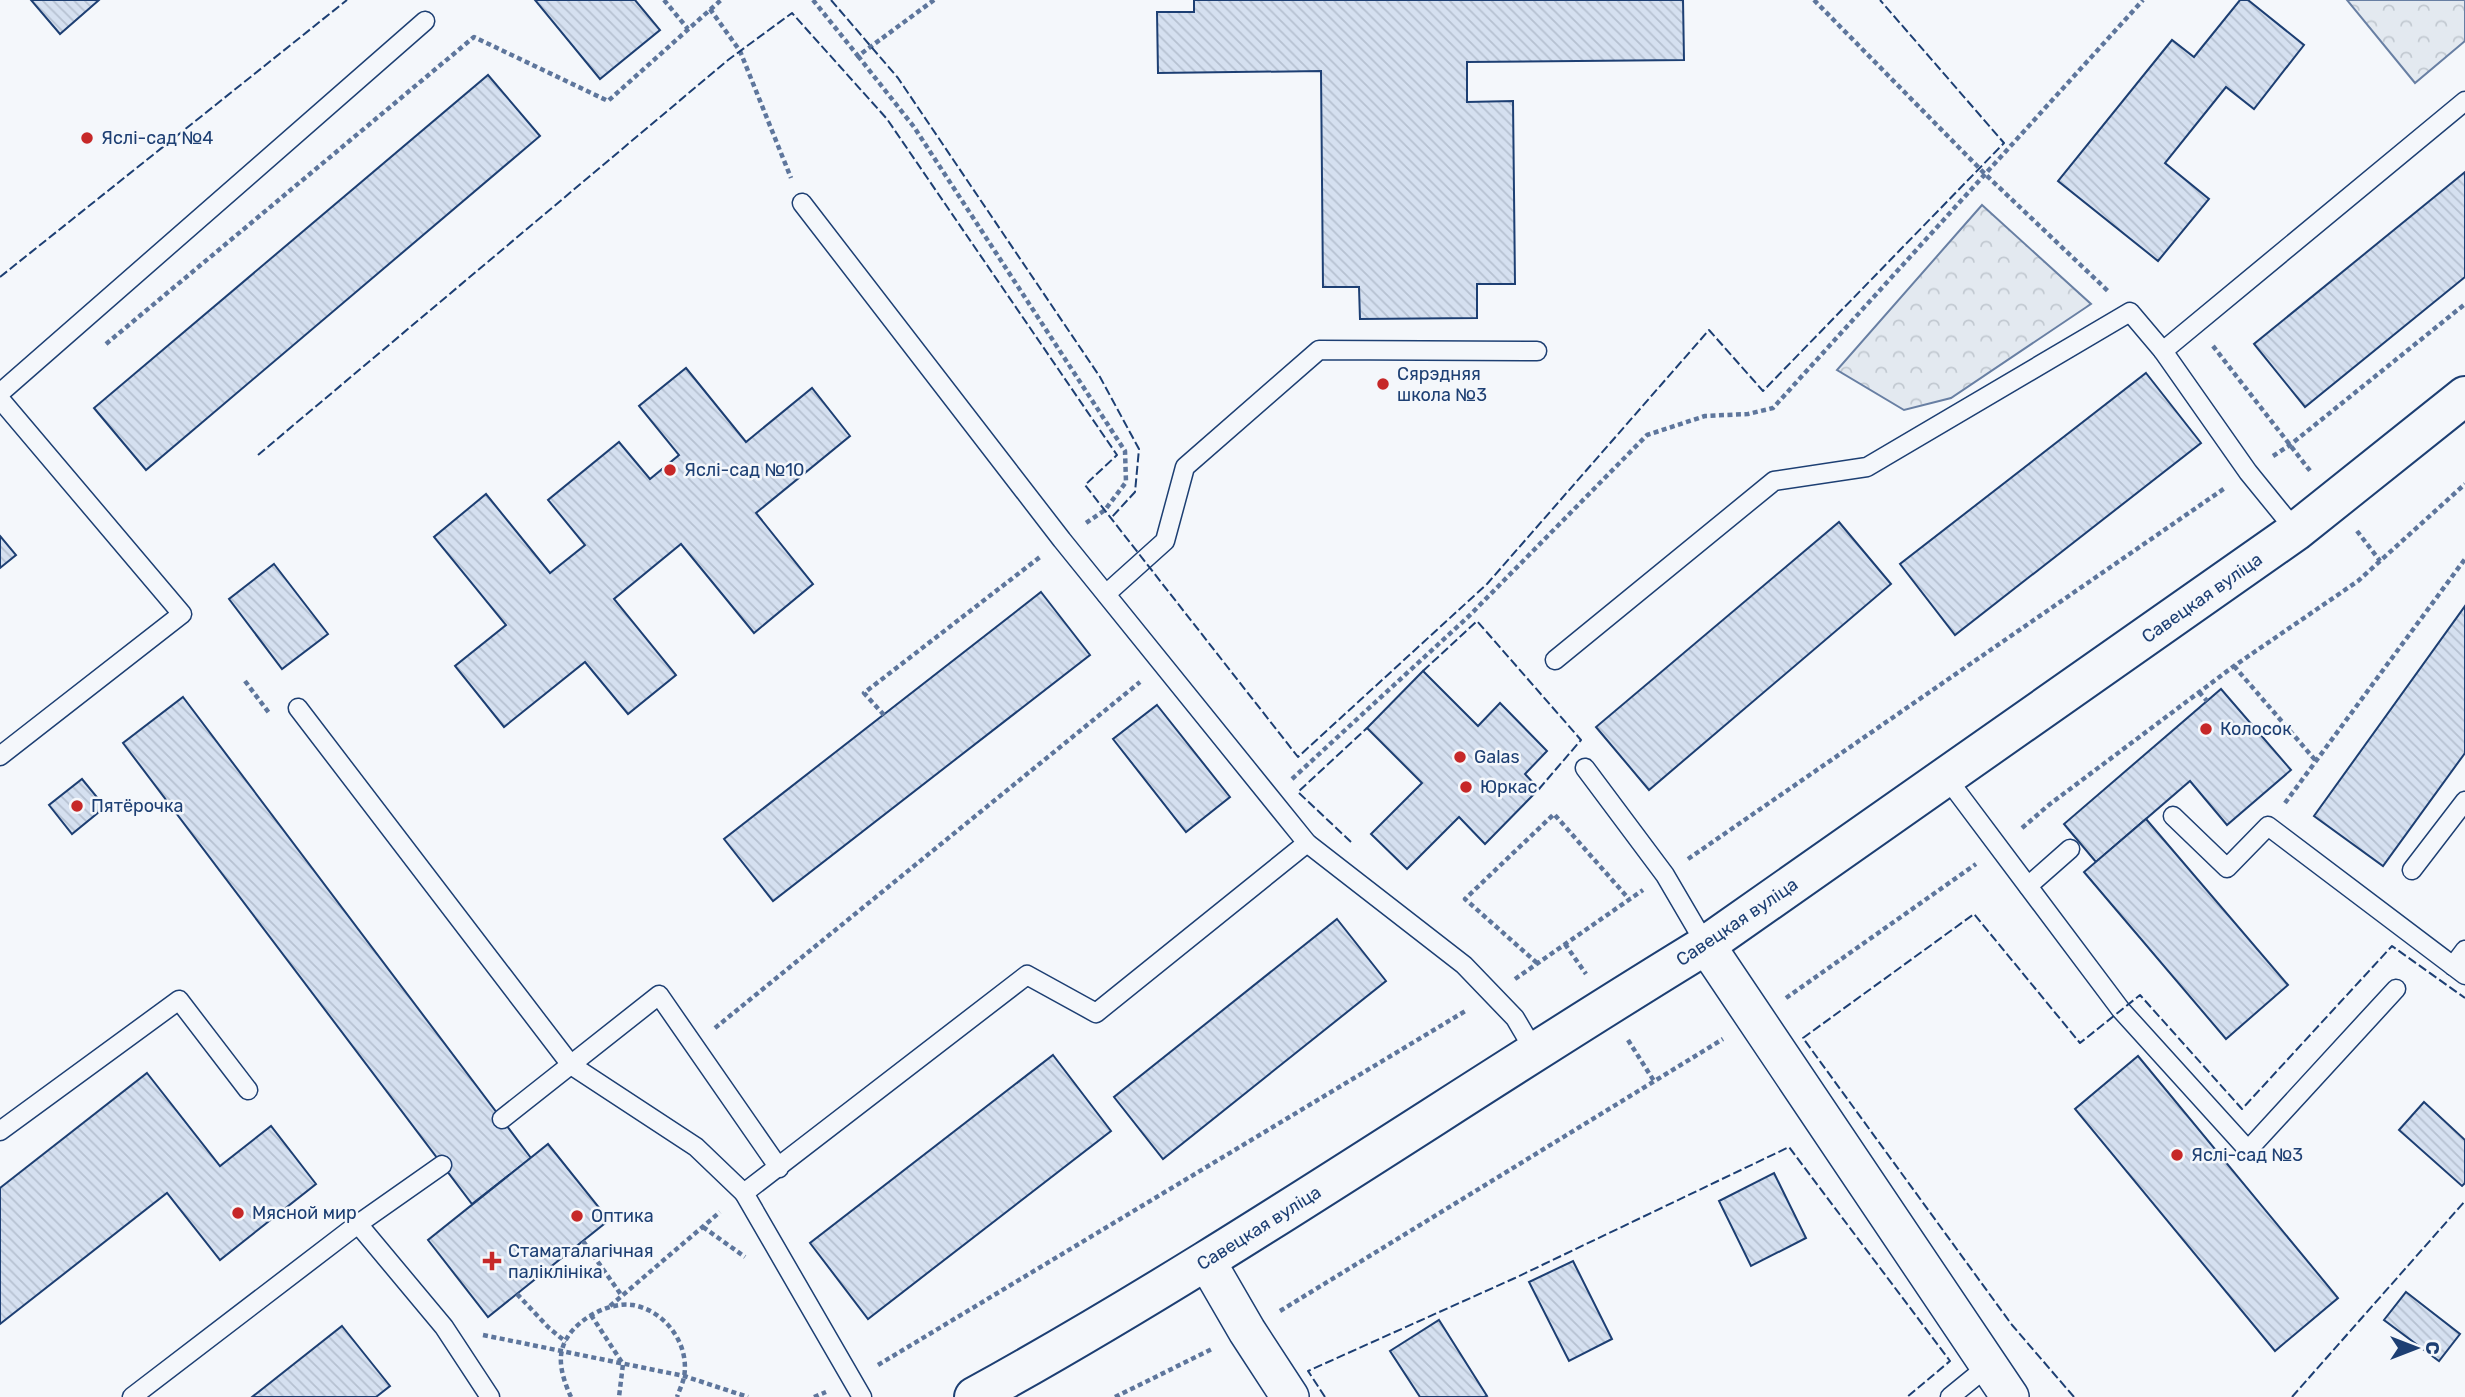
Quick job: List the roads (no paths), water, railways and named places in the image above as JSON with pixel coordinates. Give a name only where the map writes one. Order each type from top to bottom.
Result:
[{"type":"street","name":"Савецкая вуліца","points":[[974,1397],[1207,1262],[1706,945],[2296,531],[2465,396]]},
{"type":"street","points":[[1706,945],[2010,1397]]},
{"type":"street","points":[[1207,1262],[1290,1397]]},
{"type":"lane","points":[[0,393],[425,21]]},
{"type":"lane","points":[[2163,351],[2465,101]]},
{"type":"lane","points":[[802,203],[1062,540],[1307,843],[1464,965],[1515,1018],[1535,1052]]},
{"type":"lane","points":[[1555,660],[1774,481],[1867,467],[2130,312],[2163,351],[2248,472],[2296,531]]},
{"type":"lane","points":[[1106,594],[1165,541],[1185,467],[1319,350],[1537,351]]},
{"type":"lane","points":[[0,399],[182,614],[0,756]]},
{"type":"lane","points":[[298,708],[571,1065],[696,1147],[744,1193],[862,1397]]},
{"type":"lane","points":[[1585,768],[1665,875],[1706,945]]},
{"type":"lane","points":[[1947,777],[2121,1010],[2248,1150],[2396,989]]},
{"type":"lane","points":[[2412,870],[2465,800]]},
{"type":"lane","points":[[2173,816],[2227,868],[2268,826],[2459,970],[2465,950]]},
{"type":"lane","points":[[744,1193],[1027,975],[1096,1013],[1307,843]]},
{"type":"lane","points":[[2028,886],[2070,849]]},
{"type":"lane","points":[[502,1119],[659,995],[779,1167]]},
{"type":"lane","points":[[0,1131],[179,1000],[248,1090]]},
{"type":"lane","points":[[132,1397],[358,1224],[442,1165]]},
{"type":"lane","points":[[358,1224],[444,1327],[490,1397]]},
{"type":"lane","points":[[1950,1397],[1989,1366]]},
{"type":"place","name":"Яслі-сад №4","points":[[87,138]]},
{"type":"place","name":"Сярэдняя школа №3","points":[[1383,384]]},
{"type":"place","name":"Яслі-сад №10","points":[[670,470]]},
{"type":"place","name":"Колосок","points":[[2206,729]]},
{"type":"place","name":"Galas","points":[[1460,757]]},
{"type":"place","name":"Юркас","points":[[1466,787]]},
{"type":"place","name":"Пятёрочка","points":[[77,806]]},
{"type":"place","name":"Яслі-сад №3","points":[[2177,1155]]},
{"type":"place","name":"Мясной мир","points":[[238,1213]]},
{"type":"place","name":"Оптика","points":[[577,1216]]},
{"type":"place","name":"Стаматалагічная паліклініка","points":[[492,1261]]}]
